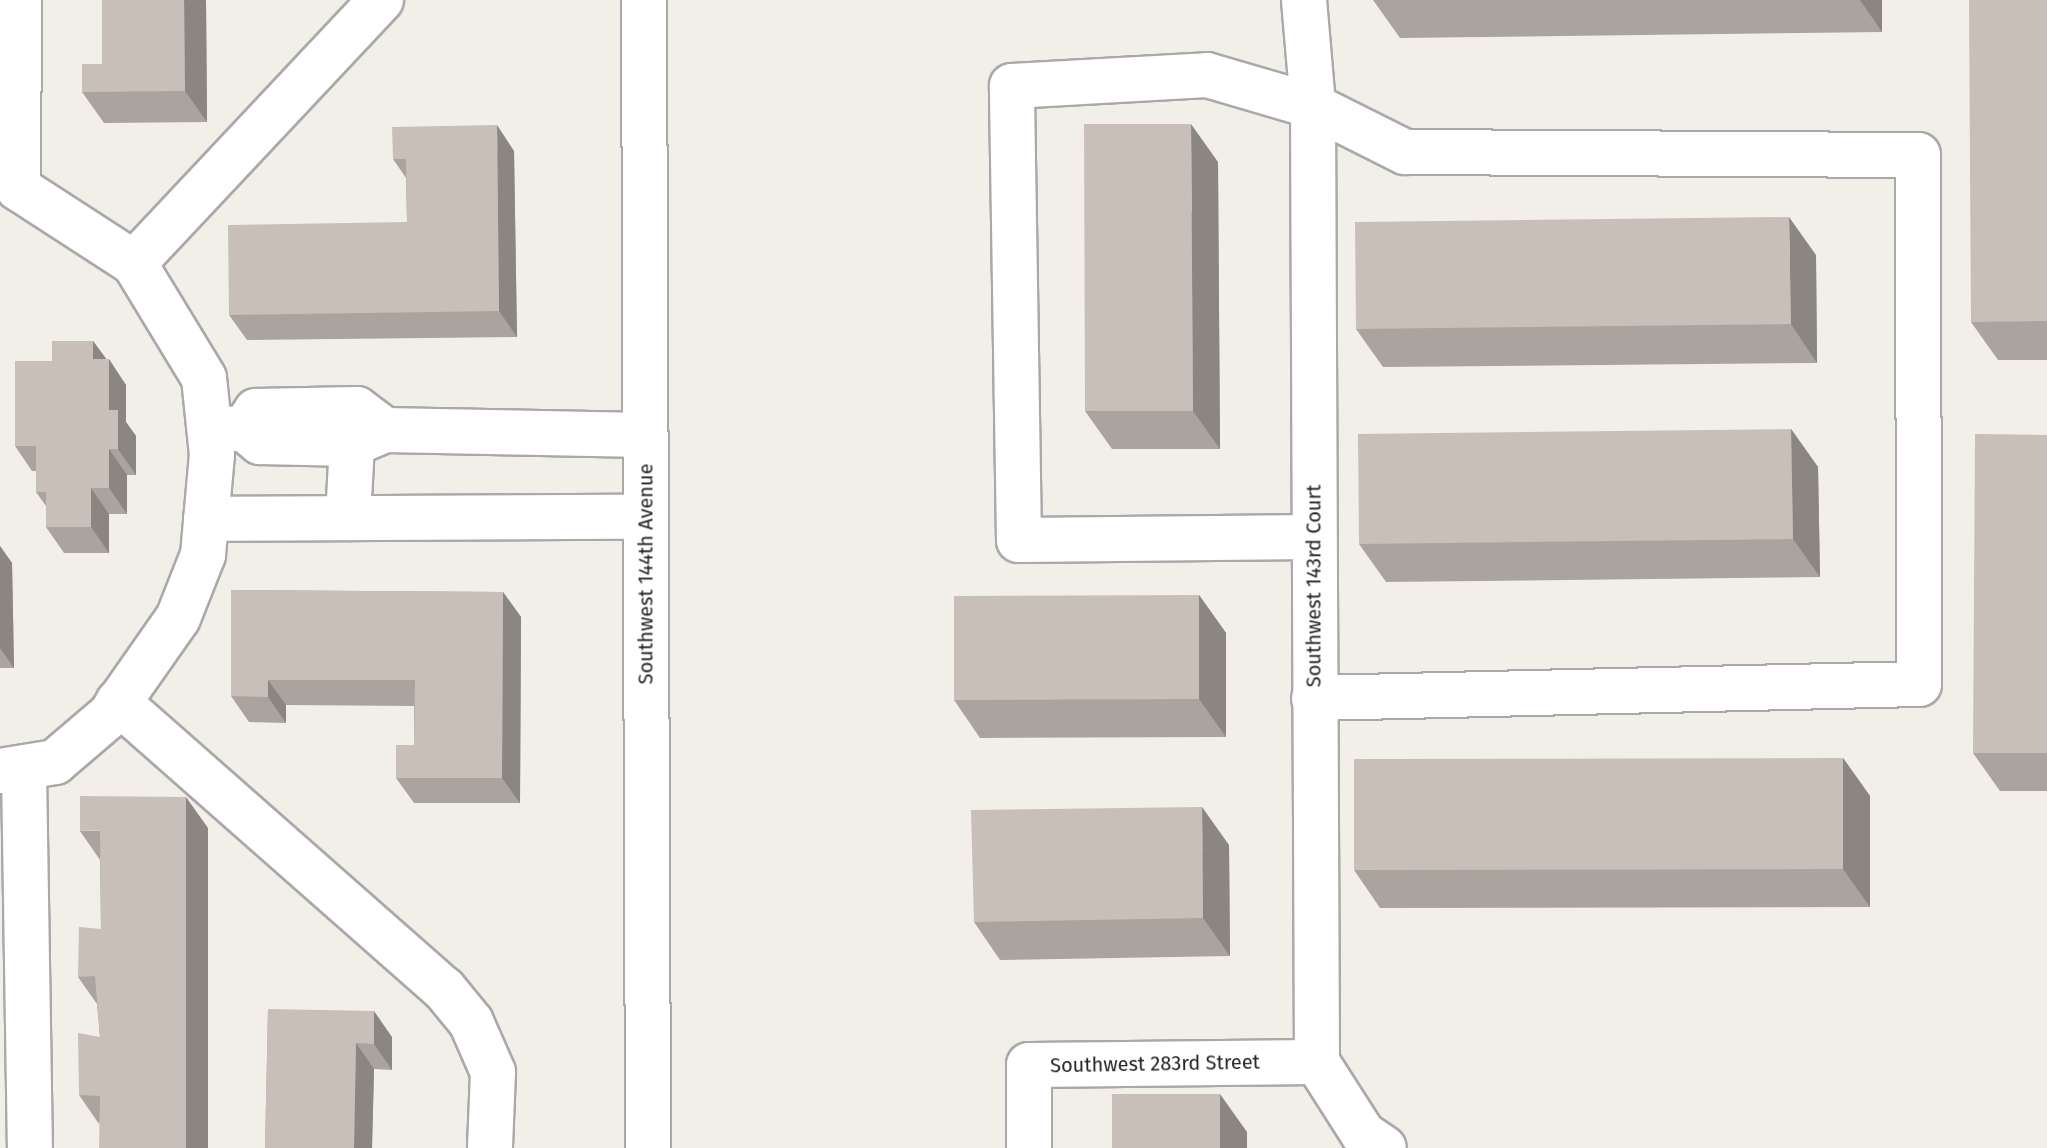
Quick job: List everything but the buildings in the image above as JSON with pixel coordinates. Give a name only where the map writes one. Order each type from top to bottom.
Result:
[{"type":"street","points":[[19,0],[9,188],[134,263],[204,378],[227,428],[206,519],[203,555],[178,618],[118,702],[55,762],[12,771],[30,1148]]},
{"type":"street","points":[[134,263],[381,0]]},
{"type":"street","name":"Southwest 144th Avenue","points":[[644,0],[648,1148]]},
{"type":"street","name":"Southwest 143rd Court","points":[[1304,0],[1313,106],[1317,1062]]},
{"type":"street","points":[[1314,537],[1019,540],[1012,86],[1207,75],[1313,106],[1405,152],[1918,155],[1919,684],[1314,698]]},
{"type":"street","points":[[227,428],[256,411],[357,409],[369,437],[348,518]]},
{"type":"street","points":[[369,437],[645,435]]},
{"type":"street","points":[[206,519],[646,517]]},
{"type":"street","points":[[118,702],[444,989],[462,1011],[493,1072],[490,1148]]},
{"type":"street","points":[[1317,1062],[1363,1134],[1384,1148]]},
{"type":"street","name":"Southwest 283rd Street","points":[[1029,1148],[1029,1065],[1317,1062]]}]
